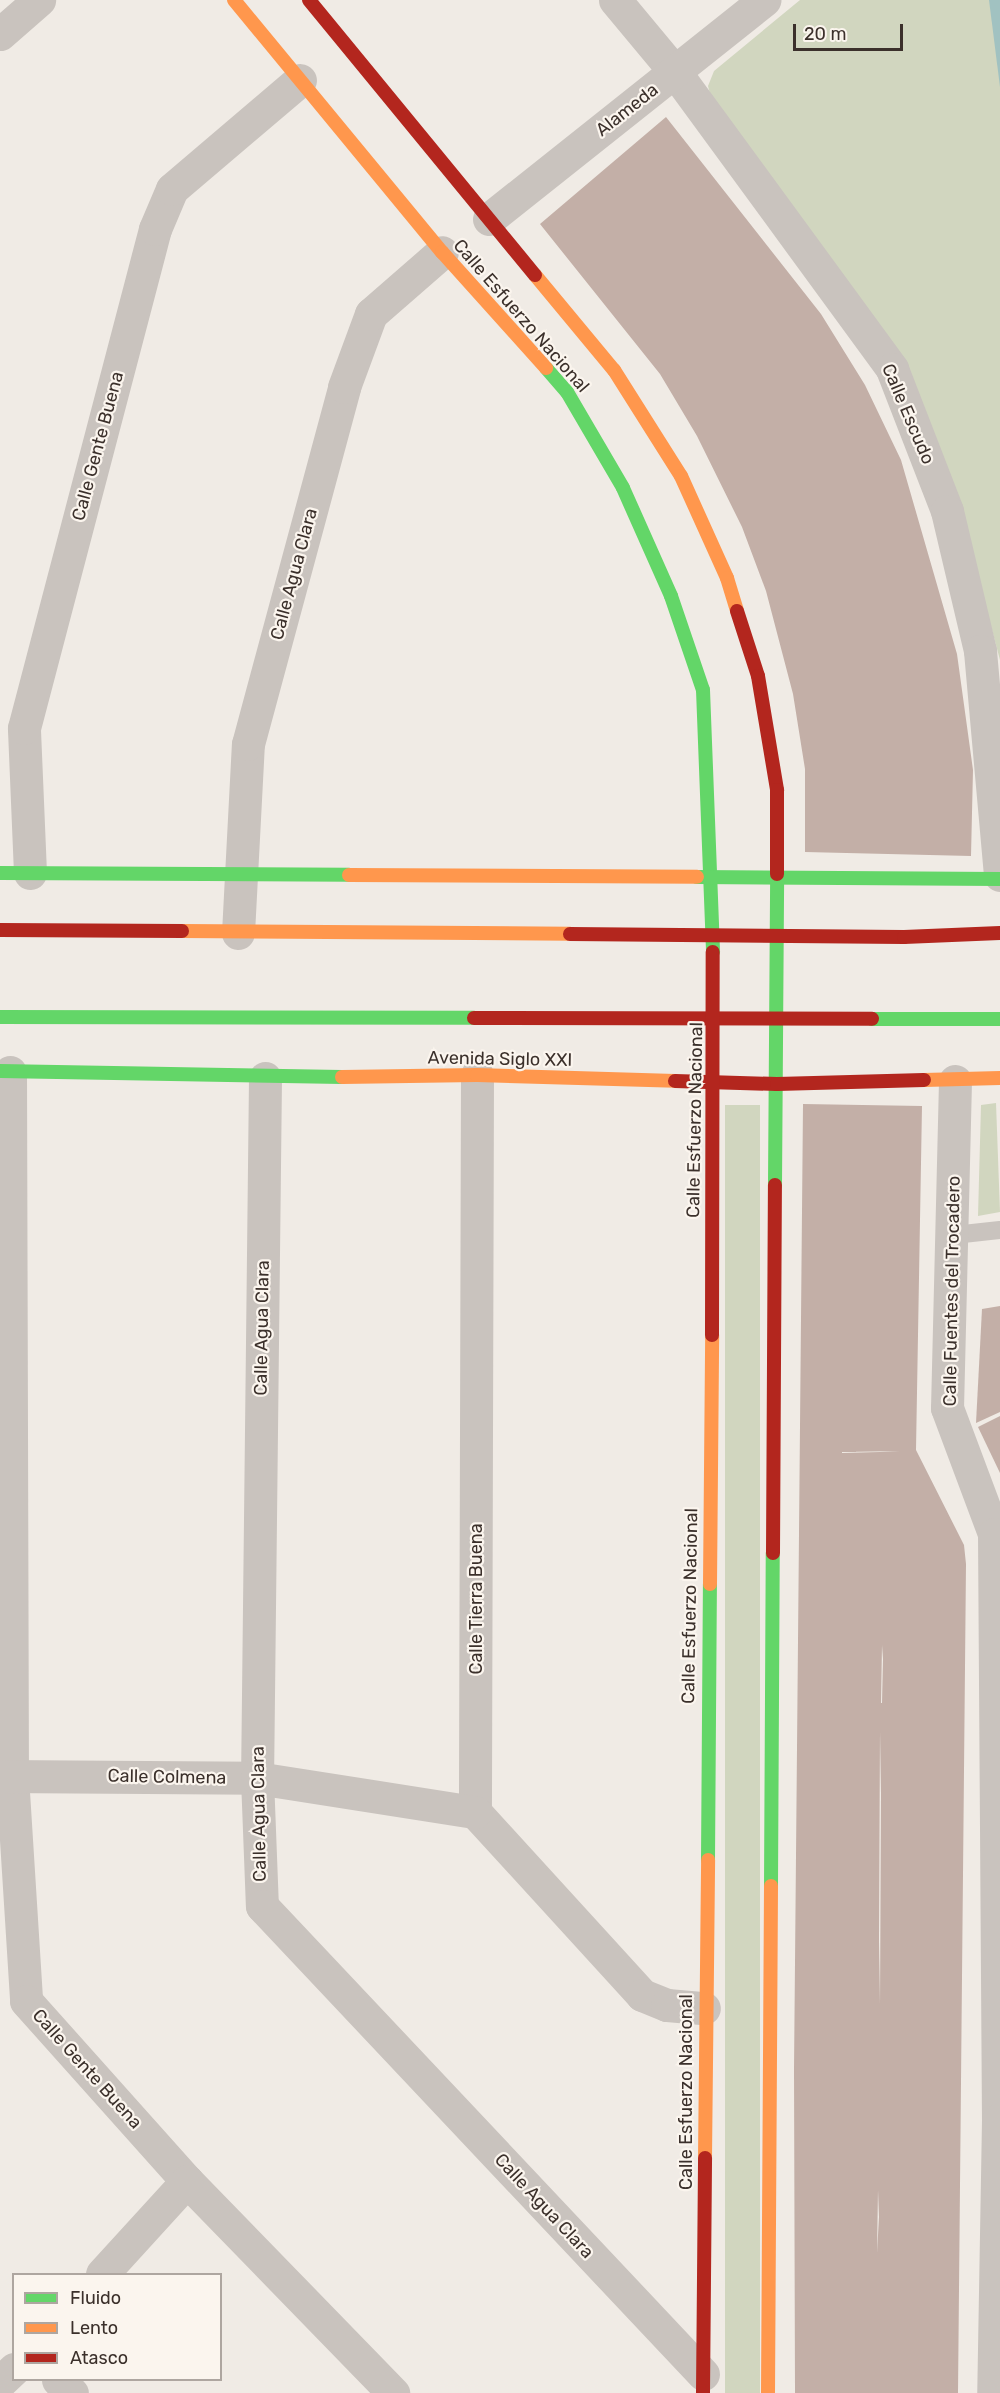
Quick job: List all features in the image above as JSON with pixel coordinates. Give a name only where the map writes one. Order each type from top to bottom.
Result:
[{"type":"main road","name":"Calle Esfuerzo Nacional","points":[[234,0],[442,252],[567,392],[623,488],[671,596],[703,690],[715,1017],[704,2008],[703,2384]]},
{"type":"main road","name":"Calle Esfuerzo Nacional","points":[[309,0],[614,370],[681,476],[727,578],[758,676],[777,790],[778,1018],[768,2393]]},
{"type":"main road","points":[[15,873],[777,880],[1000,877]]},
{"type":"main road","points":[[0,930],[776,937],[1000,933]]},
{"type":"main road","points":[[0,1017],[1000,1019]]},
{"type":"main road","name":"Avenida Siglo XXI","points":[[5,1072],[265,1078],[477,1075],[777,1084],[1000,1078]]},
{"type":"street","points":[[0,34],[39,0]]},
{"type":"street","name":"Calle Escudo","points":[[615,0],[675,72],[892,369],[947,511],[980,651],[1000,877]]},
{"type":"street","name":"Alameda","points":[[489,219],[764,0]]},
{"type":"street","name":"Calle Gente Buena","points":[[15,873],[24,728],[155,229],[172,189],[300,80]]},
{"type":"street","name":"Calle Agua Clara","points":[[238,933],[238,875],[248,744],[344,387],[371,315],[442,252]]},
{"type":"street","name":"Calle Gente Buena","points":[[5,1072],[6,1776],[26,2001],[187,2181],[393,2393]]},
{"type":"street","name":"Calle Tierra Buena","points":[[475,1812],[477,1075]]},
{"type":"street","name":"Calle Agua Clara","points":[[265,1078],[256,1778],[262,1906],[703,2384]]},
{"type":"street","name":"Calle Fuentes del Trocadero","points":[[955,1081],[954,1235],[947,1407],[997,1533],[999,2120],[993,2393]]},
{"type":"street","name":"Calle Colmena","points":[[6,1776],[256,1778],[475,1812]]},
{"type":"street","points":[[475,1812],[642,1995],[667,2005],[704,2008]]},
{"type":"street","points":[[103,2273],[187,2181]]},
{"type":"street","points":[[0,2382],[12,2371]]},
{"type":"street","points":[[60,2381],[72,2393]]},
{"type":"lane","points":[[954,1235],[1000,1230]]},
{"type":"green space","points":[[800,0],[1000,0],[1000,660],[954,487],[901,355],[712,102],[708,86],[714,71]]},
{"type":"green space","points":[[996,1103],[1000,1212],[978,1216],[981,1105]]},
{"type":"green space","points":[[725,1105],[760,1105],[760,2393],[725,2393]]},
{"type":"water","points":[[989,0],[1000,0],[1000,87]]},
{"type":"building","points":[[666,117],[821,314],[865,385],[901,460],[957,654],[973,770],[971,856],[805,852],[805,769],[793,694],[766,591],[742,527],[697,436],[660,374],[540,224]]},
{"type":"building","points":[[803,1104],[922,1106],[916,1450],[964,1545],[966,1564],[958,2393],[795,2393],[794,2070]],"holes":[[[900,1451],[842,1453],[842,1452]],[[882,1645],[883,1659],[881,1703]],[[880,1731],[880,2005],[879,1941]],[[878,2190],[879,2217],[877,2253]]]},
{"type":"building","points":[[1000,1306],[1000,1412],[976,1423],[982,1309]]},
{"type":"building","points":[[1000,1416],[1000,1473],[978,1427]]},
{"type":"traffic: fast","points":[[546,368],[567,392],[623,488],[671,596],[703,690],[713,952]]},
{"type":"traffic: fast","points":[[0,873],[349,875]]},
{"type":"traffic: fast","points":[[775,1185],[777,874]]},
{"type":"traffic: fast","points":[[697,877],[1000,879]]},
{"type":"traffic: fast","points":[[0,1017],[474,1018]]},
{"type":"traffic: fast","points":[[872,1019],[1000,1019]]},
{"type":"traffic: fast","points":[[0,1071],[342,1077]]},
{"type":"traffic: fast","points":[[771,1886],[773,1553]]},
{"type":"traffic: fast","points":[[708,1860],[710,1584]]},
{"type":"traffic: slow","points":[[234,0],[442,252],[546,368]]},
{"type":"traffic: slow","points":[[535,275],[614,370],[681,476],[727,578],[737,611]]},
{"type":"traffic: slow","points":[[349,875],[697,877]]},
{"type":"traffic: slow","points":[[182,931],[570,934]]},
{"type":"traffic: slow","points":[[342,1077],[477,1075],[675,1081]]},
{"type":"traffic: slow","points":[[924,1080],[1000,1078]]},
{"type":"traffic: slow","points":[[710,1584],[712,1335]]},
{"type":"traffic: slow","points":[[705,2158],[708,1860]]},
{"type":"traffic: slow","points":[[768,2393],[771,1886]]},
{"type":"traffic: jam","points":[[309,0],[535,275]]},
{"type":"traffic: jam","points":[[737,611],[758,676],[777,790],[777,874]]},
{"type":"traffic: jam","points":[[0,930],[182,931]]},
{"type":"traffic: jam","points":[[570,934],[904,937],[1000,933]]},
{"type":"traffic: jam","points":[[712,1335],[713,952]]},
{"type":"traffic: jam","points":[[474,1018],[872,1019]]},
{"type":"traffic: jam","points":[[675,1081],[777,1084],[924,1080]]},
{"type":"traffic: jam","points":[[773,1553],[775,1185]]},
{"type":"traffic: jam","points":[[703,2393],[705,2158]]}]
